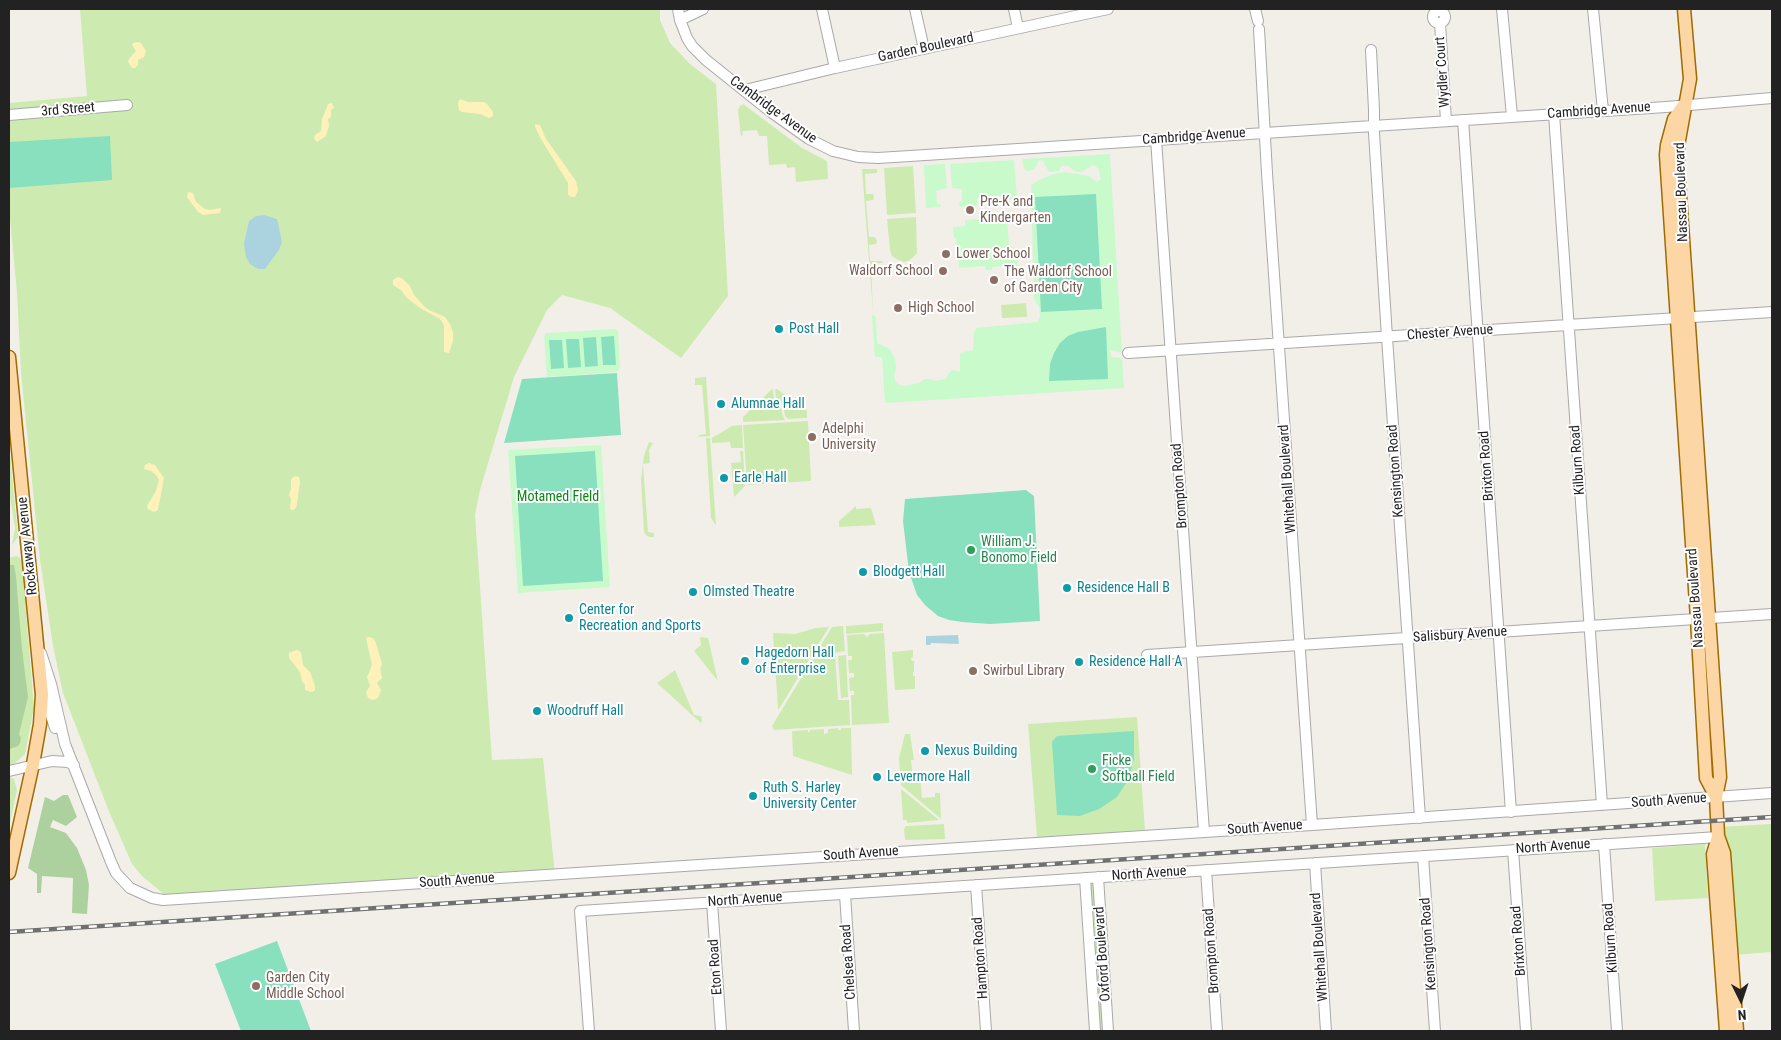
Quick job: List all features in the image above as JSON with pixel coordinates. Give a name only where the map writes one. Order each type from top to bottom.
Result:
[{"type":"main road","name":"Nassau Boulevard","points":[[1684,9],[1690,69],[1678,155],[1683,318],[1706,778],[1716,798]]},
{"type":"main road","name":"Nassau Boulevard","points":[[1683,318],[1710,618],[1720,777],[1716,798],[1718,837],[1724,853],[1737,1031]]},
{"type":"main road","name":"Rockaway Avenue","points":[[9,357],[41,679]]},
{"type":"main road","points":[[9,873],[33,764],[41,716],[41,679]]},
{"type":"main road","name":"Nassau Boulevard","points":[[1718,837],[1713,855],[1726,1031]]},
{"type":"street","name":"Cambridge Avenue","points":[[678,9],[687,38],[697,51],[744,90],[809,138],[833,150],[858,157],[878,158],[1772,98]]},
{"type":"street","points":[[680,20],[703,9]]},
{"type":"street","points":[[822,9],[835,68]]},
{"type":"street","points":[[915,9],[924,49]]},
{"type":"street","points":[[1014,9],[1018,28]]},
{"type":"street","name":"Garden Boulevard","points":[[744,90],[835,68],[1108,9]]},
{"type":"street","name":"Whitehall Boulevard","points":[[1255,9],[1258,25],[1312,825]]},
{"type":"street","points":[[1502,9],[1512,116]]},
{"type":"street","points":[[1593,9],[1603,110]]},
{"type":"street","name":"Wydler Court","points":[[1440,24],[1446,121]]},
{"type":"street","name":"Kensington Road","points":[[1371,50],[1387,337],[1420,818]]},
{"type":"street","name":"3rd Street","points":[[9,115],[127,105]]},
{"type":"street","name":"Kilburn Road","points":[[1554,114],[1602,806]]},
{"type":"street","name":"Brixton Road","points":[[1463,120],[1510,812]]},
{"type":"street","name":"Brompton Road","points":[[1156,140],[1204,832]]},
{"type":"street","name":"Chester Avenue","points":[[1128,353],[1772,312]]},
{"type":"street","name":"Salisbury Avenue","points":[[1147,655],[1772,614]]},
{"type":"street","name":"Rockaway Avenue","points":[[38,645],[51,684],[64,744]]},
{"type":"street","name":"Rockaway Avenue","points":[[41,679],[55,727],[64,744]]},
{"type":"street","name":"South Avenue","points":[[64,744],[116,873],[136,892],[163,900],[1602,806],[1772,793]]},
{"type":"street","points":[[9,771],[44,762],[60,761],[74,765]]},
{"type":"street","name":"North Avenue","points":[[589,1031],[580,911],[1718,837]]},
{"type":"street","name":"Kilburn Road","points":[[1604,844],[1617,1031]]},
{"type":"street","name":"Brixton Road","points":[[1513,850],[1526,1031]]},
{"type":"street","name":"Kensington Road","points":[[1423,856],[1435,1031]]},
{"type":"street","name":"Whitehall Boulevard","points":[[1315,863],[1326,1031]]},
{"type":"street","name":"Brompton Road","points":[[1206,870],[1218,1031]]},
{"type":"street","name":"Oxford Boulevard","points":[[1098,877],[1108,1031]]},
{"type":"street","name":"Oxford Boulevard","points":[[1085,878],[1095,1031]]},
{"type":"street","name":"Hampton Road","points":[[976,885],[986,1031]]},
{"type":"street","name":"Chelsea Road","points":[[845,894],[854,1031]]},
{"type":"street","name":"Eton Road","points":[[712,902],[721,1031]]},
{"type":"street","points":[[1092,984],[1105,983]]},
{"type":"green space","points":[[80,9],[660,9],[660,20],[670,43],[690,64],[716,84],[728,296],[681,358],[610,308],[562,295],[547,310],[514,377],[480,490],[475,515],[492,760],[543,758],[555,874],[166,896],[142,876],[132,864],[108,809],[63,693],[53,646],[40,560],[21,373],[17,292],[9,209],[9,103],[87,96]]},
{"type":"green space","points":[[743,104],[802,148],[827,161],[828,179],[796,182],[795,167],[787,168],[786,164],[769,165],[767,136],[759,136],[757,130],[743,131],[741,137],[738,110]]},
{"type":"green space","points":[[110,136],[112,180],[9,188],[9,142]]},
{"type":"green space","points":[[1110,154],[1122,353],[1110,350],[1111,357],[1122,358],[1124,388],[885,403],[882,357],[875,357],[872,315],[876,319],[877,343],[890,349],[895,357],[896,368],[894,376],[896,382],[899,385],[906,386],[919,383],[925,379],[934,381],[945,379],[953,370],[960,372],[960,353],[973,350],[976,328],[1038,322],[1040,316],[1039,307],[1034,298],[1031,185],[1051,175],[1064,172],[1089,176],[1097,182],[1101,179],[1098,168],[1093,165],[1082,172],[1074,171],[1069,166],[1061,166],[1059,171],[1049,172],[1043,161],[1040,160],[1033,170],[1027,171],[1024,168],[1022,159]]},
{"type":"green space","points":[[1014,160],[1017,199],[1004,200],[1003,196],[994,196],[994,205],[986,205],[985,197],[977,198],[977,206],[960,207],[959,202],[962,202],[962,189],[952,188],[950,164]]},
{"type":"green space","points":[[945,164],[947,188],[936,191],[937,204],[940,204],[941,207],[926,208],[924,165]]},
{"type":"green space","points":[[913,166],[916,213],[887,215],[884,168]]},
{"type":"green space","points":[[862,169],[877,169],[877,173],[865,174],[866,194],[873,194],[874,197],[873,200],[866,201],[869,237],[875,237],[877,241],[876,244],[869,245],[870,261],[883,261],[882,263],[871,264],[873,312]]},
{"type":"green space","points":[[1096,194],[1102,309],[1041,312],[1035,197]]},
{"type":"green space","points":[[916,217],[917,253],[905,262],[898,260],[892,256],[890,250],[887,219]]},
{"type":"green space","points":[[1007,217],[1009,246],[1017,251],[1018,269],[1012,269],[1012,265],[992,267],[992,270],[986,270],[985,266],[959,268],[953,227],[965,226],[965,220]]},
{"type":"green space","points":[[1026,303],[1027,317],[1002,318],[1001,305]]},
{"type":"green space","points":[[1106,327],[1108,379],[1049,381],[1050,364],[1060,343],[1068,336],[1078,332]]},
{"type":"green space","points":[[615,329],[618,331],[620,368],[617,372],[547,377],[544,336],[546,333]]},
{"type":"green space","points":[[614,336],[616,365],[603,365],[601,337]]},
{"type":"green space","points":[[596,337],[598,366],[585,367],[583,338]]},
{"type":"green space","points":[[566,339],[579,339],[581,367],[568,368]]},
{"type":"green space","points":[[549,340],[562,340],[564,368],[551,369]]},
{"type":"green space","points":[[617,373],[621,435],[504,443],[522,379]]},
{"type":"green space","points":[[706,377],[710,436],[698,437],[699,435],[706,434],[702,385],[695,385],[695,378]]},
{"type":"green space","points":[[772,389],[774,399],[781,406],[785,420],[743,422],[743,417]]},
{"type":"green space","points":[[777,389],[807,411],[807,418],[788,419],[785,416],[783,405],[776,398],[775,390]]},
{"type":"green space","points":[[808,421],[811,481],[747,485],[743,425]]},
{"type":"green space","points":[[742,425],[743,448],[731,448],[730,442],[712,443],[712,438],[732,426]]},
{"type":"green space","points":[[706,438],[710,438],[716,526],[711,518]]},
{"type":"green space","points":[[649,442],[653,443],[649,450],[650,463],[643,464]]},
{"type":"green space","points":[[9,443],[18,537],[12,545],[15,528],[9,491]]},
{"type":"green space","name":"Motamed Field","points":[[601,445],[610,587],[518,593],[508,450]]},
{"type":"green space","name":"Motamed Field","points":[[595,451],[603,581],[523,586],[515,456]]},
{"type":"green space","points":[[740,451],[743,451],[745,486],[734,497],[731,463],[741,462]]},
{"type":"green space","points":[[643,464],[648,532],[654,533],[654,537],[647,536],[644,532],[641,480]]},
{"type":"green space","name":"William J. Bonomo Field","points":[[1026,490],[1034,496],[1040,621],[990,624],[949,620],[938,616],[917,595],[909,572],[903,521],[905,499]]},
{"type":"green space","points":[[856,506],[856,509],[871,508],[876,525],[839,527],[839,521]]},
{"type":"green space","points":[[16,556],[20,558],[22,563],[34,708],[25,754],[9,766],[9,558]]},
{"type":"green space","points":[[9,565],[14,565],[16,576],[28,697],[19,734],[21,738],[20,743],[18,746],[10,749],[9,748]]},
{"type":"green space","points":[[883,623],[883,631],[846,634],[846,626]]},
{"type":"green space","points":[[843,626],[845,651],[835,653],[838,700],[849,700],[850,725],[774,730],[772,726],[832,627]]},
{"type":"green space","points":[[829,627],[778,709],[773,633],[795,634],[816,628]]},
{"type":"green space","points":[[884,633],[889,723],[852,725],[851,695],[854,695],[854,691],[850,691],[849,678],[854,677],[854,673],[849,673],[848,660],[852,660],[852,656],[848,656],[847,635],[864,634],[867,637],[870,634]]},
{"type":"green space","points":[[700,637],[708,638],[718,681],[694,651],[701,645]]},
{"type":"green space","points":[[913,650],[913,657],[911,658],[914,661],[913,676],[915,676],[915,689],[895,690],[892,652]]},
{"type":"green space","points":[[846,655],[848,697],[841,698],[838,656]]},
{"type":"green space","points":[[675,670],[694,715],[701,716],[701,723],[657,683]]},
{"type":"green space","points":[[1137,717],[1145,831],[1037,838],[1028,724]]},
{"type":"green space","points":[[838,728],[838,730],[841,730],[841,728],[851,728],[852,775],[793,756],[792,731],[808,730],[810,732],[810,730],[824,729],[824,734],[828,733],[828,729]]},
{"type":"green space","name":"Ficke Softball Field","points":[[1134,731],[1134,759],[1128,780],[1117,797],[1099,809],[1080,816],[1057,815],[1052,742],[1057,736]]},
{"type":"green space","points":[[905,734],[910,734],[914,760],[911,760],[913,779],[918,779],[918,776],[920,776],[922,798],[935,797],[935,793],[940,793],[941,819],[901,785],[899,758]]},
{"type":"green space","points":[[10,777],[14,779],[17,790],[9,828]]},
{"type":"green space","points":[[901,789],[939,820],[907,823],[907,820],[903,820]]},
{"type":"green space","points":[[63,795],[68,795],[77,817],[66,826],[53,820],[50,827],[66,833],[77,848],[86,870],[89,885],[87,914],[72,913],[73,878],[42,876],[41,893],[37,893],[37,874],[28,868],[45,797],[54,801]]},
{"type":"green space","points":[[944,824],[945,839],[905,840],[904,829],[906,826]]},
{"type":"green space","points":[[1772,824],[1772,952],[1734,955],[1718,827]]},
{"type":"green space","points":[[1705,844],[1708,898],[1655,901],[1652,848]]},
{"type":"green space","points":[[1096,878],[1107,1031],[1096,1031],[1086,879]]},
{"type":"green space","points":[[277,941],[311,1031],[241,1031],[215,964]]},
{"type":"sand","points":[[137,42],[141,43],[146,51],[144,57],[138,60],[138,65],[132,68],[128,62],[136,51],[132,45]]},
{"type":"sand","points":[[460,99],[468,102],[484,102],[493,112],[493,116],[489,118],[480,114],[462,112],[459,110],[458,103]]},
{"type":"sand","points":[[332,103],[334,108],[331,110],[331,117],[328,119],[329,126],[326,136],[317,142],[314,138],[315,135],[321,131],[322,119],[328,104]]},
{"type":"sand","points":[[535,124],[540,125],[546,139],[576,181],[578,190],[575,197],[568,195],[568,183],[541,139]]},
{"type":"sand","points":[[188,192],[193,193],[196,202],[205,209],[221,208],[220,213],[203,215],[198,212],[187,197]]},
{"type":"sand","points":[[398,277],[410,286],[414,295],[424,306],[445,317],[450,324],[453,341],[449,353],[444,352],[444,325],[440,319],[420,308],[393,285],[393,280]]},
{"type":"sand","points":[[149,463],[155,465],[164,478],[158,510],[154,512],[148,509],[147,506],[156,491],[159,480],[151,471],[144,469],[145,465]]},
{"type":"sand","points":[[295,476],[299,477],[300,482],[296,508],[293,510],[290,509],[291,499],[289,495],[291,479]]},
{"type":"sand","points":[[366,638],[373,638],[376,643],[382,664],[380,669],[382,678],[377,683],[381,690],[378,698],[373,700],[368,698],[366,692],[370,686],[367,677],[372,665]]},
{"type":"sand","points":[[297,650],[301,652],[303,665],[310,672],[315,686],[315,690],[312,692],[305,690],[300,672],[289,658],[289,653]]},
{"type":"water","points":[[264,215],[277,219],[282,242],[279,250],[265,269],[258,269],[250,264],[246,257],[244,244],[249,221],[256,216]]},
{"type":"water","points":[[958,635],[959,644],[931,643],[926,645],[926,636]]},
{"type":"railway","points":[[9,932],[1772,817]]},
{"type":"place","name":"Pre-K and Kindergarten","points":[[970,210]]},
{"type":"place","name":"Lower School","points":[[946,254]]},
{"type":"place","name":"Waldorf School","points":[[943,271]]},
{"type":"place","name":"The Waldorf School of Garden City","points":[[994,280]]},
{"type":"place","name":"High School","points":[[898,308]]},
{"type":"place","name":"Post Hall","points":[[779,329]]},
{"type":"place","name":"Alumnae Hall","points":[[721,404]]},
{"type":"place","name":"Adelphi University","points":[[812,437]]},
{"type":"place","name":"Earle Hall","points":[[724,478]]},
{"type":"place","name":"William J. Bonomo Field","points":[[971,550]]},
{"type":"place","name":"Blodgett Hall","points":[[863,572]]},
{"type":"place","name":"Residence Hall B","points":[[1067,588]]},
{"type":"place","name":"Olmsted Theatre","points":[[693,592]]},
{"type":"place","name":"Center for Recreation and Sports","points":[[569,618]]},
{"type":"place","name":"Hagedorn Hall of Enterprise","points":[[745,661]]},
{"type":"place","name":"Residence Hall A","points":[[1079,662]]},
{"type":"place","name":"Swirbul Library","points":[[973,671]]},
{"type":"place","name":"Woodruff Hall","points":[[537,711]]},
{"type":"place","name":"Nexus Building","points":[[925,751]]},
{"type":"place","name":"Ficke Softball Field","points":[[1092,769]]},
{"type":"place","name":"Levermore Hall","points":[[877,777]]},
{"type":"place","name":"Ruth S. Harley University Center","points":[[753,796]]},
{"type":"place","name":"Garden City Middle School","points":[[256,986]]}]
